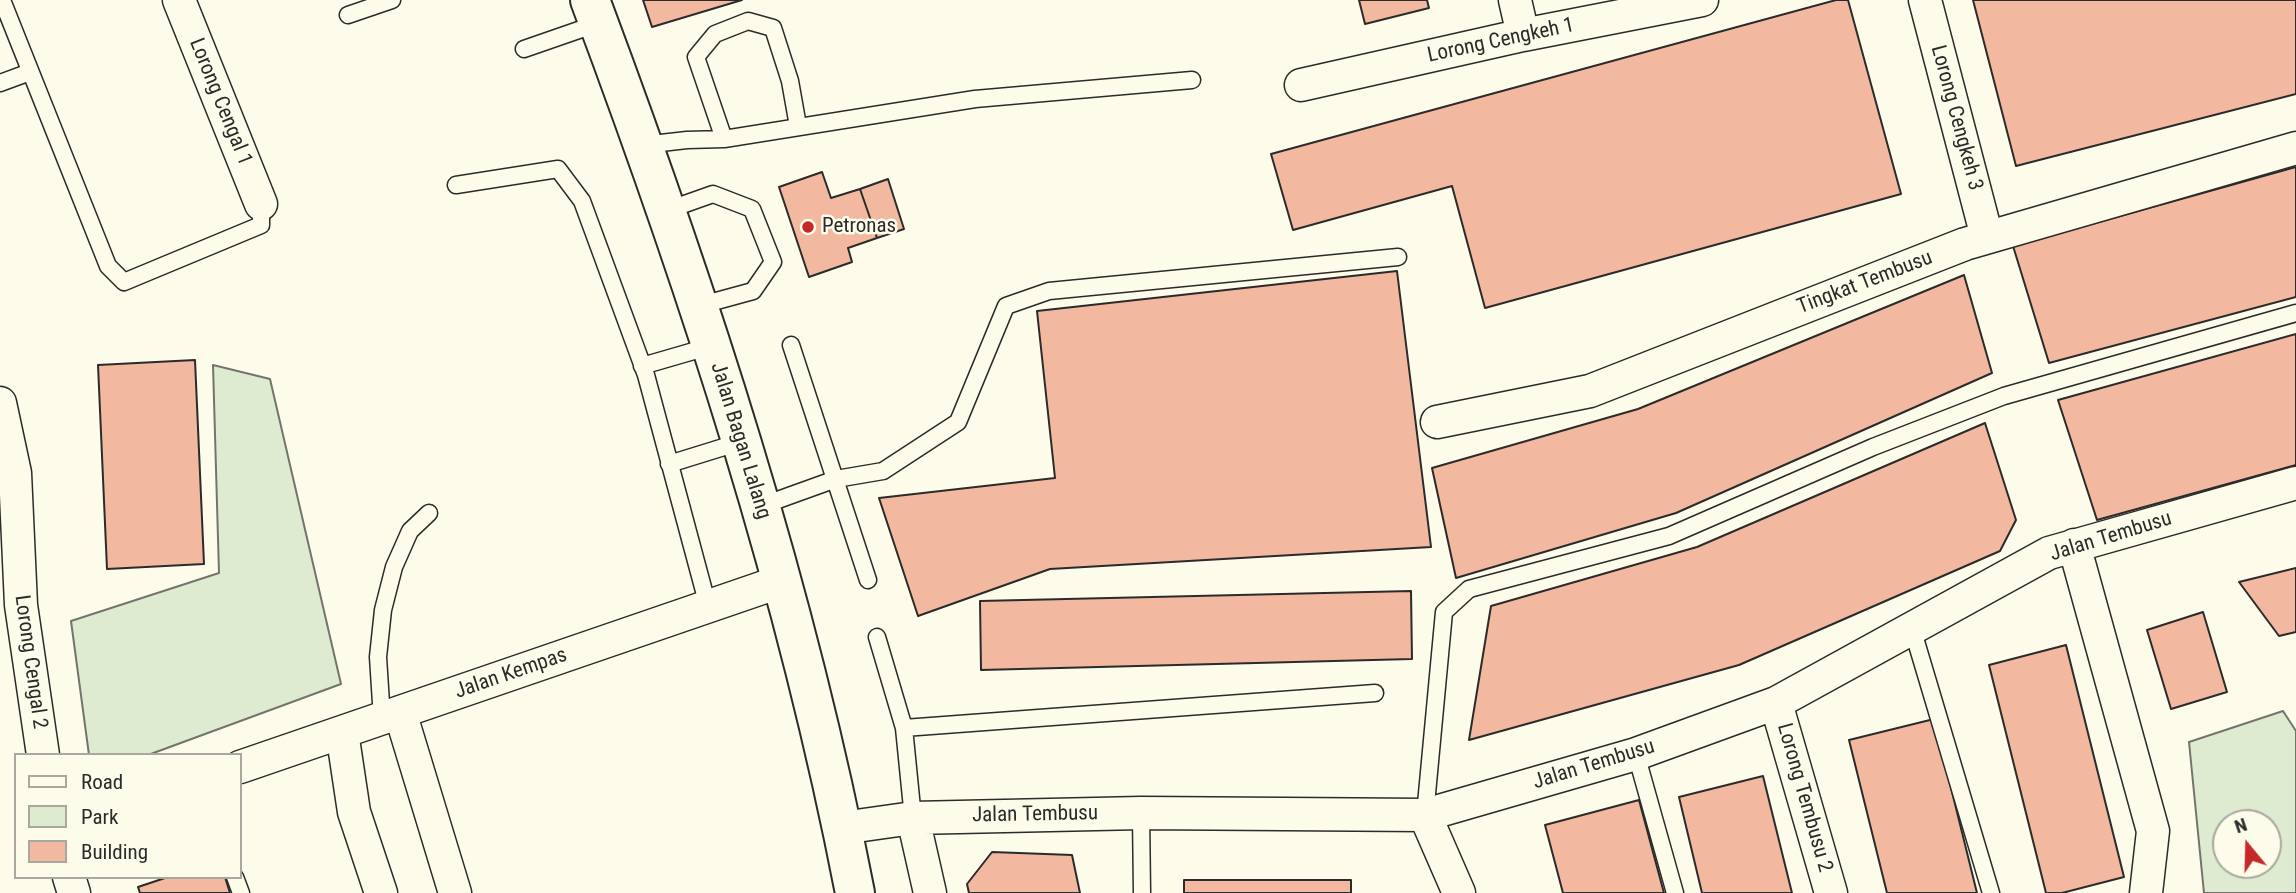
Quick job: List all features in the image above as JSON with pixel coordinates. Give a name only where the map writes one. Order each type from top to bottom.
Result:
[{"type":"main road","name":"Jalan Bagan Lalang","points":[[594,12],[698,306],[761,506],[842,828],[855,893]]},
{"type":"street","name":"Lorong Cengal 1","points":[[179,0],[261,204]]},
{"type":"street","points":[[1515,0],[1523,35]]},
{"type":"street","name":"Lorong Cengkeh 3","points":[[1926,0],[1987,237]]},
{"type":"street","name":"Lorong Cengkeh 1","points":[[1301,85],[1523,35],[1688,2]]},
{"type":"street","name":"Tingkat Tembusu","points":[[1437,422],[1590,391],[1987,237],[2296,148]]},
{"type":"street","name":"Lorong Cengal 2","points":[[0,403],[15,473],[11,609],[43,753]]},
{"type":"street","name":"Jalan Tembusu","points":[[842,828],[913,818],[1141,813],[1426,815],[1636,754],[1776,703],[2049,554],[2296,483]]},
{"type":"street","points":[[2074,545],[2153,831],[2146,893]]},
{"type":"street","name":"Jalan Kempas","points":[[242,766],[782,581]]},
{"type":"street","name":"Lorong Tembusu 2","points":[[1776,703],[1832,893]]},
{"type":"street","points":[[391,716],[455,893]]},
{"type":"street","points":[[342,732],[354,812],[381,893]]},
{"type":"street","points":[[1426,815],[1459,893]]},
{"type":"street","points":[[913,818],[930,893]]},
{"type":"lane","points":[[2,0],[108,266],[124,282],[261,225],[261,204]]},
{"type":"lane","points":[[348,15],[392,0]]},
{"type":"lane","points":[[524,49],[594,12]]},
{"type":"lane","points":[[724,139],[695,57],[715,34],[748,21],[774,28],[790,81],[798,126]]},
{"type":"lane","points":[[0,83],[30,72]]},
{"type":"lane","points":[[643,145],[687,139],[724,139],[975,99],[1192,80]]},
{"type":"lane","points":[[456,185],[558,169],[582,201],[642,366],[708,606]]},
{"type":"lane","points":[[665,211],[713,194],[752,209],[773,262],[753,291],[698,306]]},
{"type":"lane","points":[[761,506],[836,479],[883,471],[958,422],[1006,306],[1049,290],[1398,257]]},
{"type":"lane","points":[[1426,815],[1444,612],[1469,589],[1669,536],[1873,447],[2004,396],[2296,313]]},
{"type":"lane","points":[[791,345],[868,580]]},
{"type":"lane","points":[[642,366],[711,346]]},
{"type":"lane","points":[[669,464],[740,442]]},
{"type":"lane","points":[[391,716],[379,657],[383,610],[394,567],[410,531],[429,513]]},
{"type":"lane","points":[[1912,628],[1991,893]]},
{"type":"lane","points":[[877,637],[904,728],[913,818]]},
{"type":"lane","points":[[904,728],[1375,693]]},
{"type":"lane","points":[[1636,754],[1675,893]]},
{"type":"lane","points":[[1141,813],[1142,893]]},
{"type":"green space","points":[[213,365],[270,379],[341,684],[153,753],[89,753],[71,621],[219,573]]},
{"type":"green space","points":[[2283,711],[2296,731],[2296,893],[2204,893],[2189,742]]},
{"type":"building","points":[[643,0],[742,0],[652,27]]},
{"type":"building","points":[[1359,0],[1427,0],[1429,8],[1365,24]]},
{"type":"building","points":[[1836,0],[1848,0],[1901,194],[1485,308],[1452,186],[1293,230],[1271,154]]},
{"type":"building","points":[[1973,0],[2296,0],[2296,94],[2016,166]]},
{"type":"building","points":[[2296,167],[2296,297],[2049,363],[2013,246]]},
{"type":"building","points":[[822,172],[831,198],[860,189],[877,238],[848,248],[852,262],[809,277],[779,187]]},
{"type":"building","points":[[888,179],[904,229],[877,238],[860,189]]},
{"type":"building","points":[[1397,271],[1431,547],[1050,569],[918,616],[879,498],[1055,478],[1037,311]]},
{"type":"building","points":[[1964,275],[1992,373],[1676,513],[1456,578],[1432,468],[1638,409]]},
{"type":"building","points":[[2296,334],[2296,465],[2097,520],[2058,400]]},
{"type":"building","points":[[195,360],[204,564],[107,569],[98,365]]},
{"type":"building","points":[[1985,423],[2016,520],[2000,551],[1739,665],[1469,740],[1491,606],[1697,547]]},
{"type":"building","points":[[2296,568],[2296,632],[2279,636],[2239,582]]},
{"type":"building","points":[[1411,591],[1412,659],[981,670],[980,601]]},
{"type":"building","points":[[2203,612],[2227,692],[2171,709],[2147,630]]},
{"type":"building","points":[[2066,645],[2124,877],[2062,893],[2046,893],[1989,665]]},
{"type":"building","points":[[1934,719],[1977,893],[1887,893],[1849,740]]},
{"type":"building","points":[[1763,776],[1792,893],[1702,893],[1679,797]]},
{"type":"building","points":[[1639,800],[1664,893],[1563,893],[1545,825]]},
{"type":"building","points":[[992,852],[1072,855],[1080,893],[969,893],[967,884]]},
{"type":"building","points":[[162,879],[226,879],[230,893],[140,893],[138,887]]},
{"type":"building","points":[[1184,880],[1351,880],[1351,893],[1184,893]]},
{"type":"place","name":"Petronas","points":[[808,227]]}]
